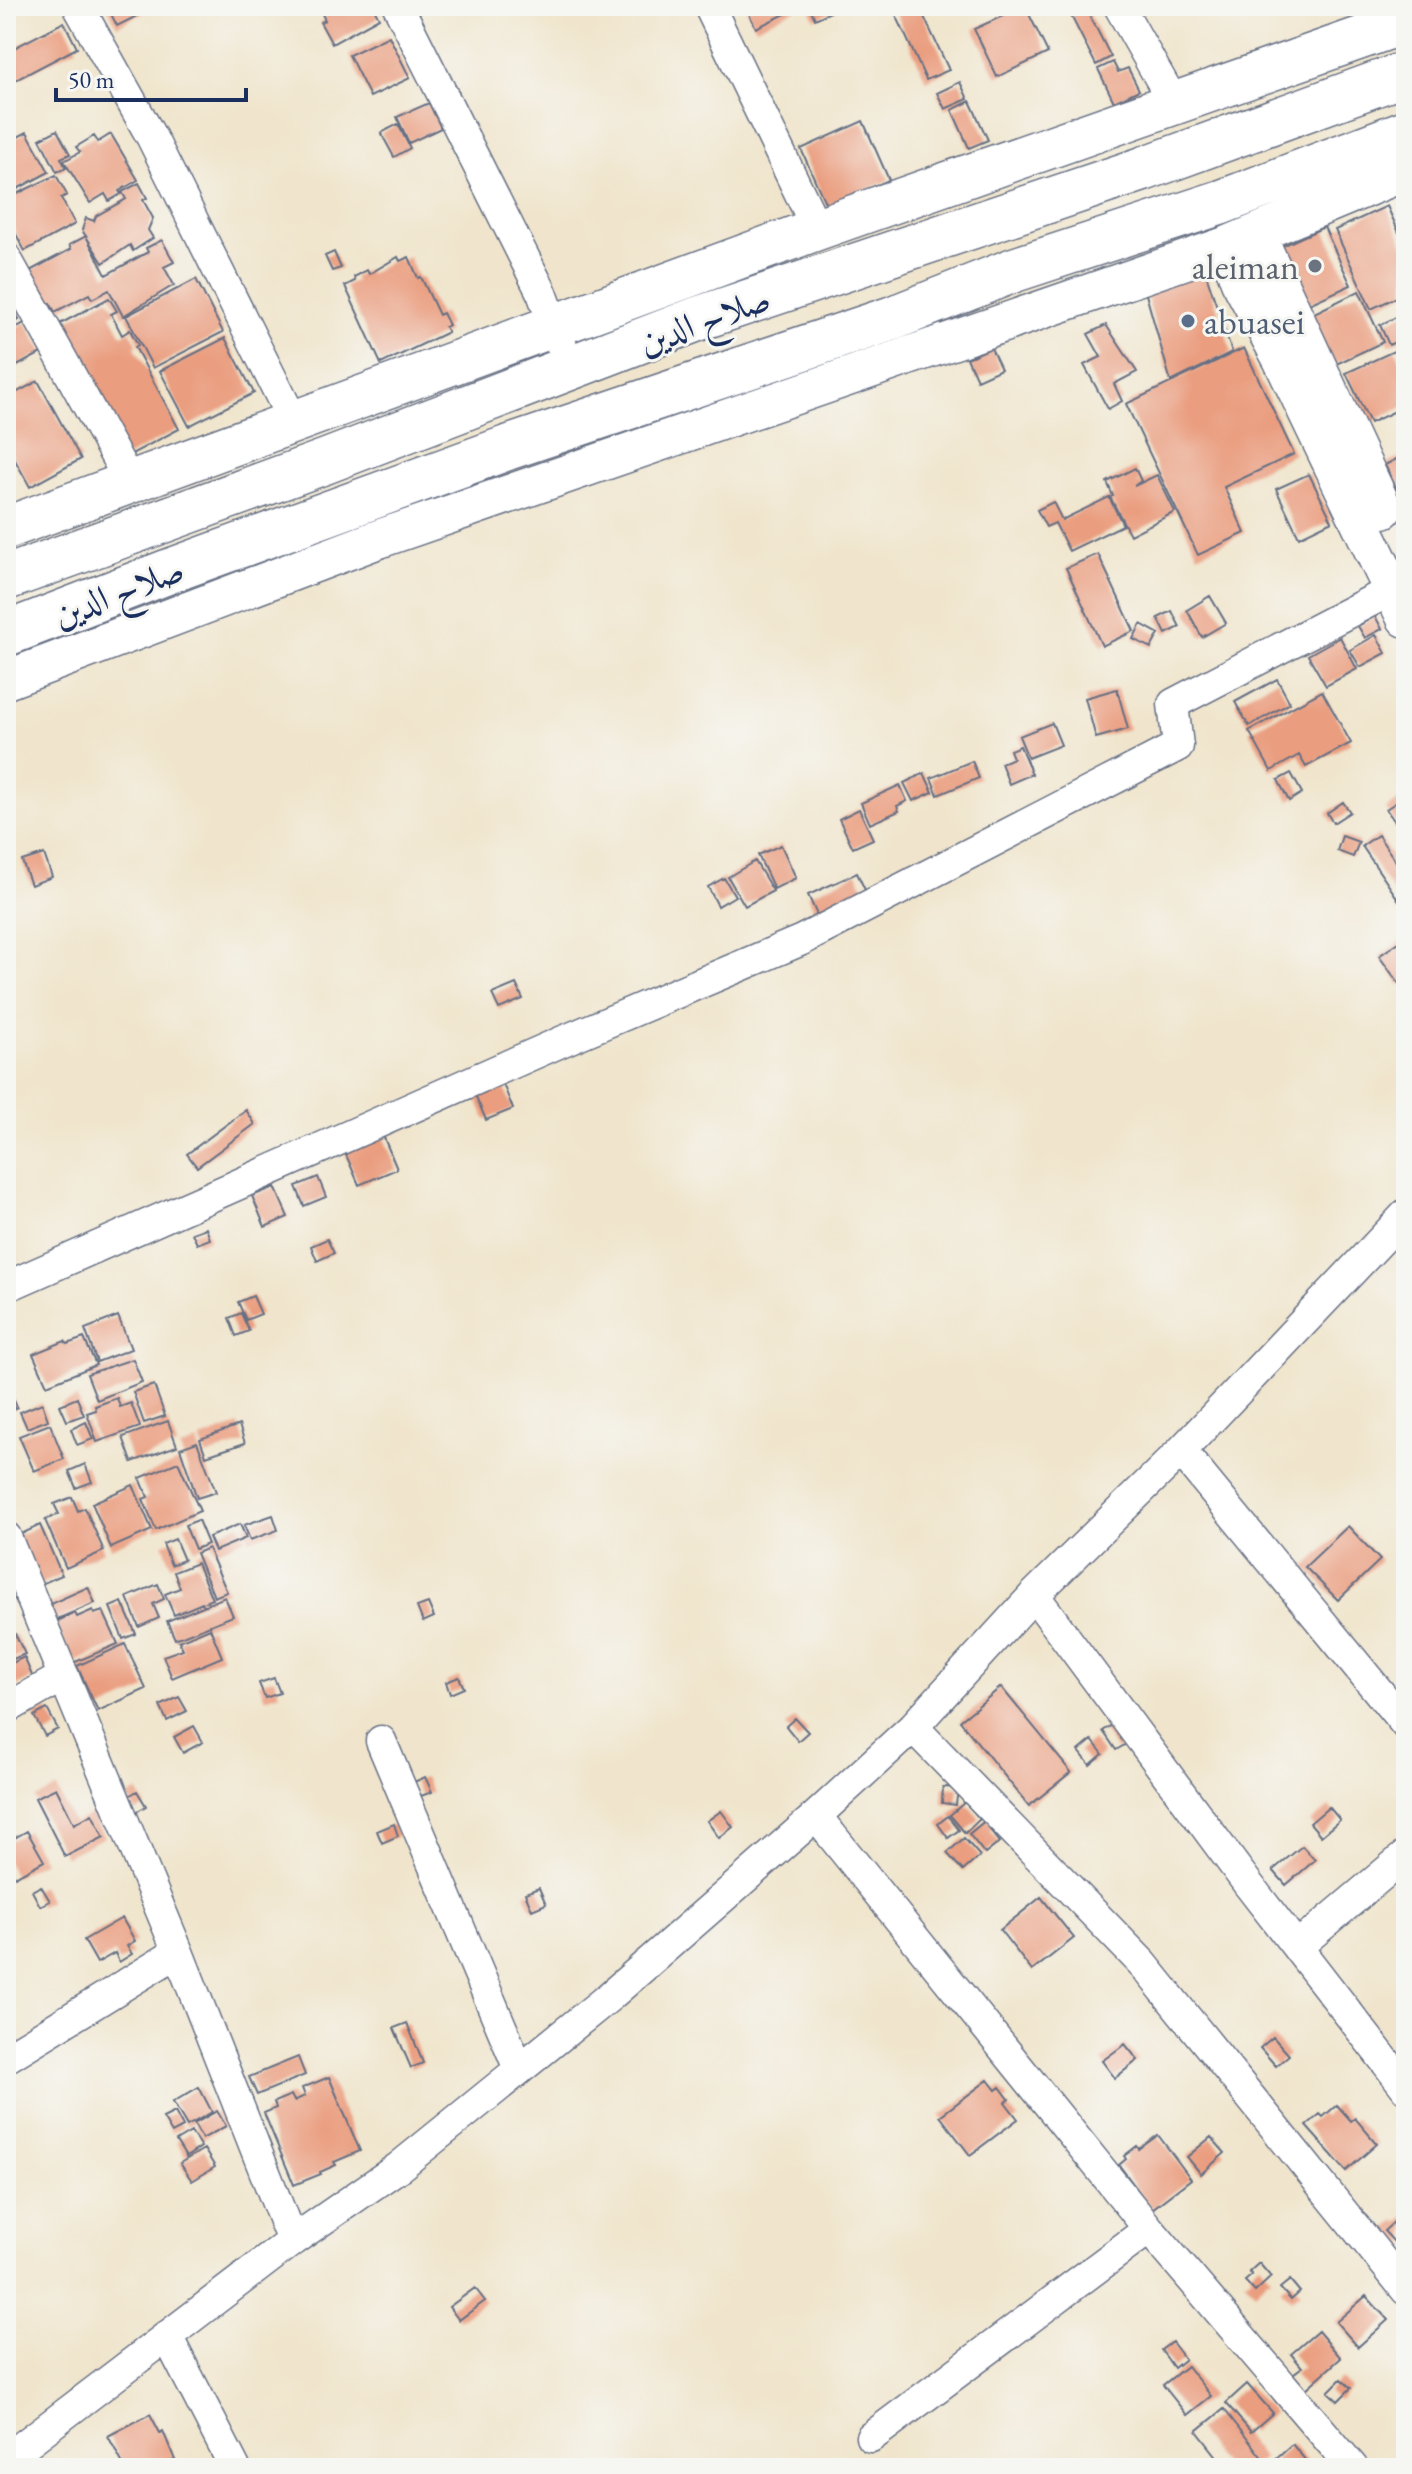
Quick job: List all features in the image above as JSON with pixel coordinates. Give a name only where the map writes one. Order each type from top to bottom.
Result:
[{"type":"highway","name":"صلاح الدين","points":[[6,578],[700,318],[1128,174],[1406,73]]},
{"type":"highway","name":"صلاح الدين","points":[[6,634],[507,448],[893,318],[1014,270],[1222,202],[1406,132]]},
{"type":"main road","points":[[6,528],[817,229],[1406,22]]},
{"type":"street","points":[[78,6],[152,138],[293,421]]},
{"type":"street","points":[[398,6],[542,293],[570,368]]},
{"type":"street","points":[[709,6],[817,229]]},
{"type":"street","points":[[1119,6],[1175,105]]},
{"type":"street","points":[[6,680],[373,541],[1241,240],[1406,171]]},
{"type":"street","points":[[6,1287],[563,1041],[802,940],[1178,746],[1173,704],[1403,591],[1241,240]]},
{"type":"street","points":[[6,258],[131,484]]},
{"type":"street","points":[[6,2459],[292,2241],[399,2167],[609,1997],[816,1816],[913,1727],[1034,1595],[1181,1451],[1406,1214]]},
{"type":"street","points":[[1181,1451],[1406,1725]]},
{"type":"street","points":[[6,1537],[178,1952],[292,2241]]},
{"type":"street","points":[[1034,1595],[1406,2088]]},
{"type":"street","points":[[6,1709],[64,1676]]},
{"type":"street","points":[[913,1727],[1143,1964],[1406,2290]]},
{"type":"street","points":[[381,1741],[519,2069]]},
{"type":"street","points":[[816,1816],[1149,2229],[1353,2468]]},
{"type":"street","points":[[1297,1947],[1406,1855]]},
{"type":"street","points":[[6,2058],[178,1952]]},
{"type":"street","points":[[871,2437],[1149,2229]]},
{"type":"street","points":[[167,2336],[235,2468]]},
{"type":"building","points":[[107,6],[147,6],[149,10],[117,26]]},
{"type":"building","points":[[318,6],[373,6],[379,18],[332,44],[320,22],[325,20]]},
{"type":"building","points":[[755,6],[802,6],[756,28],[747,10]]},
{"type":"building","points":[[809,6],[844,6],[815,19]]},
{"type":"building","points":[[892,6],[919,6],[949,70],[926,80]]},
{"type":"building","points":[[1025,6],[1048,53],[997,77],[974,29]]},
{"type":"building","points":[[1066,6],[1085,6],[1111,57],[1096,65]]},
{"type":"building","points":[[64,22],[77,48],[14,81],[6,65],[6,52]]},
{"type":"building","points":[[389,36],[410,78],[370,97],[349,55]]},
{"type":"building","points":[[1113,62],[1118,72],[1128,68],[1139,90],[1114,102],[1098,69]]},
{"type":"building","points":[[960,82],[968,99],[945,109],[937,93]]},
{"type":"building","points":[[970,101],[988,140],[969,148],[952,110]]},
{"type":"building","points":[[429,103],[441,128],[409,143],[397,117]]},
{"type":"building","points":[[863,121],[889,180],[827,207],[801,149]]},
{"type":"building","points":[[398,124],[410,148],[394,157],[381,133]]},
{"type":"building","points":[[57,130],[70,154],[61,158],[66,168],[57,172],[40,139]]},
{"type":"building","points":[[27,132],[49,172],[6,195],[6,143]]},
{"type":"building","points":[[111,134],[138,180],[109,201],[105,194],[90,203],[64,161],[80,152],[76,147],[94,136],[98,142]]},
{"type":"building","points":[[56,175],[67,195],[61,198],[75,224],[25,251],[6,216],[6,199]]},
{"type":"building","points":[[139,183],[147,198],[143,200],[153,218],[148,230],[153,238],[133,251],[130,245],[103,263],[82,230],[86,218],[94,221],[96,216],[126,199],[122,192]]},
{"type":"building","points":[[1387,206],[1406,248],[1406,293],[1371,309],[1335,230]]},
{"type":"building","name":"aleiman","points":[[1324,227],[1351,285],[1307,305],[1280,247]]},
{"type":"building","points":[[86,236],[106,275],[148,252],[146,248],[162,240],[174,262],[164,267],[174,285],[123,316],[109,290],[92,299],[89,294],[55,312],[50,303],[43,306],[26,273],[71,249],[69,245]]},
{"type":"building","points":[[334,252],[341,268],[332,271],[325,256]]},
{"type":"building","points":[[398,257],[400,261],[409,257],[439,315],[443,313],[449,325],[445,327],[448,332],[381,364],[345,286],[355,281],[354,277],[367,270],[369,274]]},
{"type":"building","name":"abuasei","points":[[1205,271],[1232,352],[1171,382],[1145,291]]},
{"type":"building","points":[[196,279],[223,332],[153,368],[126,316]]},
{"type":"building","points":[[1359,291],[1383,342],[1328,368],[1304,318]]},
{"type":"building","points":[[109,298],[117,311],[111,314],[122,335],[130,330],[138,345],[135,347],[179,429],[126,457],[56,326]]},
{"type":"building","points":[[13,306],[19,320],[6,327],[6,310]]},
{"type":"building","points":[[1406,312],[1406,337],[1389,345],[1380,325]]},
{"type":"building","points":[[26,322],[43,352],[6,372],[6,333]]},
{"type":"building","points":[[1106,325],[1137,372],[1114,384],[1122,401],[1108,409],[1084,365],[1101,357],[1088,334]]},
{"type":"building","points":[[225,338],[254,393],[189,426],[160,371]]},
{"type":"building","points":[[991,348],[1001,369],[977,380],[967,358]]},
{"type":"building","points":[[1244,348],[1294,454],[1224,487],[1245,533],[1198,555],[1126,404]]},
{"type":"building","points":[[1396,350],[1406,372],[1406,406],[1370,423],[1346,373]]},
{"type":"building","points":[[38,381],[81,459],[30,487],[6,444],[6,398]]},
{"type":"building","points":[[1406,454],[1406,498],[1402,500],[1385,465]]},
{"type":"building","points":[[1135,468],[1141,481],[1134,486],[1157,475],[1175,512],[1130,535],[1110,497],[1113,496],[1107,482]]},
{"type":"building","points":[[1309,474],[1332,521],[1299,537],[1276,489]]},
{"type":"building","points":[[1109,497],[1123,525],[1069,551],[1055,523],[1046,527],[1037,510],[1053,502],[1062,520]]},
{"type":"building","points":[[1098,554],[1134,631],[1102,646],[1066,568]]},
{"type":"building","points":[[1210,596],[1226,623],[1202,637],[1187,610]]},
{"type":"building","points":[[1172,611],[1180,627],[1166,634],[1158,618]]},
{"type":"building","points":[[1375,616],[1382,629],[1365,638],[1358,626]]},
{"type":"building","points":[[1141,624],[1159,634],[1151,648],[1133,639]]},
{"type":"building","points":[[1376,635],[1386,653],[1360,667],[1350,650]]},
{"type":"building","points":[[1340,637],[1357,669],[1326,686],[1308,655]]},
{"type":"building","points":[[1277,679],[1290,703],[1249,726],[1235,702]]},
{"type":"building","points":[[1117,689],[1128,729],[1096,738],[1085,698]]},
{"type":"building","points":[[1322,691],[1351,743],[1306,767],[1299,755],[1271,771],[1249,731]]},
{"type":"building","points":[[1052,723],[1061,745],[1028,758],[1019,736]]},
{"type":"building","points":[[1020,746],[1032,774],[1009,784],[1001,763],[1013,758],[1010,750]]},
{"type":"building","points":[[972,761],[979,778],[938,795],[931,778]]},
{"type":"building","points":[[924,773],[933,792],[913,801],[904,783]]},
{"type":"building","points":[[1291,773],[1302,793],[1289,801],[1278,780]]},
{"type":"building","points":[[900,785],[907,801],[897,806],[899,811],[870,824],[861,803]]},
{"type":"building","points":[[1406,796],[1406,838],[1386,809]]},
{"type":"building","points":[[1343,802],[1350,812],[1333,823],[1327,813]]},
{"type":"building","points":[[859,809],[873,839],[853,848],[839,819]]},
{"type":"building","points":[[1378,835],[1406,877],[1406,911],[1362,846]]},
{"type":"building","points":[[1342,836],[1359,842],[1353,857],[1337,851]]},
{"type":"building","points":[[781,845],[796,878],[774,889],[758,855]]},
{"type":"building","points":[[44,854],[52,877],[31,885],[22,861]]},
{"type":"building","points":[[755,861],[773,891],[745,906],[728,877]]},
{"type":"building","points":[[857,873],[866,892],[817,915],[808,895]]},
{"type":"building","points":[[724,878],[735,896],[718,906],[708,887]]},
{"type":"building","points":[[1402,940],[1406,946],[1406,980],[1400,985],[1379,956]]},
{"type":"building","points":[[516,984],[523,999],[499,1009],[492,994]]},
{"type":"building","points":[[501,1079],[513,1109],[486,1120],[473,1090]]},
{"type":"building","points":[[246,1110],[255,1124],[197,1167],[187,1154]]},
{"type":"building","points":[[382,1133],[397,1169],[359,1185],[343,1148]]},
{"type":"building","points":[[318,1177],[326,1197],[304,1206],[296,1186]]},
{"type":"building","points":[[275,1187],[288,1217],[265,1227],[252,1196]]},
{"type":"building","points":[[206,1228],[210,1239],[197,1244],[192,1233]]},
{"type":"building","points":[[327,1239],[334,1253],[317,1261],[311,1246]]},
{"type":"building","points":[[253,1296],[261,1314],[246,1320],[238,1302]]},
{"type":"building","points":[[241,1313],[249,1331],[236,1336],[229,1318]]},
{"type":"building","points":[[118,1316],[131,1349],[97,1362],[85,1329]]},
{"type":"building","points":[[84,1338],[96,1365],[47,1385],[33,1354],[65,1341],[67,1344]]},
{"type":"building","points":[[133,1359],[142,1382],[97,1400],[87,1374]]},
{"type":"building","points":[[6,1384],[17,1407],[6,1413]]},
{"type":"building","points":[[154,1385],[165,1416],[144,1423],[133,1392]]},
{"type":"building","points":[[77,1398],[84,1415],[67,1421],[60,1405]]},
{"type":"building","points":[[117,1398],[120,1407],[131,1403],[140,1427],[97,1442],[87,1413],[96,1410],[95,1406]]},
{"type":"building","points":[[42,1403],[48,1420],[27,1428],[20,1412]]},
{"type":"building","points":[[168,1421],[177,1446],[132,1462],[123,1437]]},
{"type":"building","points":[[86,1422],[93,1439],[77,1445],[71,1429]]},
{"type":"building","points":[[50,1424],[64,1459],[34,1471],[19,1436]]},
{"type":"building","points":[[239,1425],[245,1443],[206,1456],[200,1439]]},
{"type":"building","points":[[197,1442],[216,1492],[197,1498],[180,1448]]},
{"type":"building","points":[[178,1462],[200,1511],[156,1530],[143,1499],[148,1497],[140,1478]]},
{"type":"building","points":[[85,1464],[92,1482],[76,1488],[69,1471]]},
{"type":"building","points":[[133,1485],[152,1530],[111,1548],[92,1503]]},
{"type":"building","points":[[72,1497],[78,1511],[85,1508],[104,1551],[66,1568],[45,1520],[59,1514],[54,1504]]},
{"type":"building","points":[[273,1515],[278,1530],[250,1540],[244,1525]]},
{"type":"building","points":[[198,1520],[208,1544],[195,1549],[185,1525]]},
{"type":"building","points":[[240,1524],[246,1538],[215,1551],[209,1537]]},
{"type":"building","points":[[40,1525],[62,1575],[39,1585],[17,1536]]},
{"type":"building","points":[[1348,1526],[1380,1560],[1338,1600],[1305,1567]]},
{"type":"building","points":[[175,1539],[184,1560],[171,1565],[163,1544]]},
{"type":"building","points":[[208,1548],[227,1592],[214,1597],[196,1553]]},
{"type":"building","points":[[197,1563],[212,1599],[174,1615],[165,1594],[180,1588],[174,1572]]},
{"type":"building","points":[[158,1584],[164,1599],[153,1604],[159,1618],[139,1627],[127,1597]]},
{"type":"building","points":[[88,1587],[95,1603],[53,1621],[46,1606]]},
{"type":"building","points":[[225,1597],[233,1616],[175,1639],[167,1621]]},
{"type":"building","points":[[122,1602],[136,1634],[123,1639],[110,1607]]},
{"type":"building","points":[[428,1603],[434,1617],[423,1622],[417,1607]]},
{"type":"building","points":[[93,1610],[94,1614],[103,1611],[118,1644],[73,1663],[55,1622],[75,1613],[77,1617]]},
{"type":"building","points":[[210,1628],[222,1657],[172,1678],[163,1656],[183,1649],[179,1641]]},
{"type":"building","points":[[15,1634],[25,1654],[6,1662],[6,1638]]},
{"type":"building","points":[[125,1644],[146,1689],[98,1711],[77,1666]]},
{"type":"building","points":[[24,1657],[33,1678],[6,1691],[6,1666]]},
{"type":"building","points":[[459,1677],[464,1688],[450,1694],[446,1682]]},
{"type":"building","points":[[274,1678],[280,1693],[265,1698],[259,1683]]},
{"type":"building","points":[[1001,1687],[1071,1772],[1029,1806],[960,1721]]},
{"type":"building","points":[[179,1697],[187,1711],[167,1721],[160,1706]]},
{"type":"building","points":[[47,1709],[58,1729],[45,1736],[34,1716]]},
{"type":"building","points":[[795,1718],[808,1732],[798,1741],[786,1726]]},
{"type":"building","points":[[1115,1723],[1128,1743],[1116,1750],[1103,1731]]},
{"type":"building","points":[[194,1726],[203,1742],[183,1753],[174,1737]]},
{"type":"building","points":[[1092,1740],[1103,1754],[1090,1765],[1079,1751]]},
{"type":"building","points":[[425,1777],[432,1792],[421,1796],[414,1782]]},
{"type":"building","points":[[943,1787],[958,1788],[956,1805],[942,1803]]},
{"type":"building","points":[[56,1788],[74,1824],[92,1814],[104,1837],[65,1857],[35,1798]]},
{"type":"building","points":[[137,1791],[146,1806],[136,1812],[127,1797]]},
{"type":"building","points":[[965,1802],[980,1819],[965,1833],[950,1815]]},
{"type":"building","points":[[1329,1807],[1340,1820],[1321,1836],[1310,1823]]},
{"type":"building","points":[[721,1811],[733,1827],[719,1838],[707,1821]]},
{"type":"building","points":[[948,1816],[959,1830],[948,1838],[938,1824]]},
{"type":"building","points":[[987,1819],[994,1827],[990,1830],[1000,1842],[985,1854],[969,1834]]},
{"type":"building","points":[[394,1824],[398,1836],[382,1843],[377,1831]]},
{"type":"building","points":[[27,1831],[44,1861],[15,1877],[6,1860],[6,1843]]},
{"type":"building","points":[[964,1838],[980,1856],[963,1871],[947,1853]]},
{"type":"building","points":[[1302,1846],[1315,1860],[1286,1885],[1273,1870]]},
{"type":"building","points":[[41,1886],[50,1901],[40,1906],[32,1891]]},
{"type":"building","points":[[539,1888],[546,1904],[532,1910],[525,1893]]},
{"type":"building","points":[[1041,1897],[1074,1938],[1032,1971],[1000,1930]]},
{"type":"building","points":[[122,1918],[135,1941],[127,1946],[132,1954],[119,1962],[115,1953],[97,1963],[84,1940]]},
{"type":"building","points":[[407,2023],[423,2063],[411,2068],[394,2028]]},
{"type":"building","points":[[1273,2037],[1289,2055],[1276,2066],[1260,2048]]},
{"type":"building","points":[[1125,2044],[1138,2060],[1115,2078],[1102,2061]]},
{"type":"building","points":[[298,2057],[305,2075],[257,2095],[249,2077]]},
{"type":"building","points":[[329,2077],[360,2151],[334,2162],[336,2165],[321,2174],[294,2185],[264,2113],[276,2108],[274,2102],[291,2095],[294,2101],[305,2096],[302,2088]]},
{"type":"building","points":[[988,2080],[996,2090],[1000,2087],[1009,2099],[1005,2102],[1018,2119],[970,2155],[940,2116]]},
{"type":"building","points":[[199,2087],[212,2112],[187,2126],[173,2102]]},
{"type":"building","points":[[1337,2105],[1351,2121],[1355,2118],[1377,2144],[1346,2171],[1306,2126]]},
{"type":"building","points":[[217,2111],[226,2126],[202,2139],[194,2124]]},
{"type":"building","points":[[175,2112],[183,2127],[172,2133],[163,2118]]},
{"type":"building","points":[[191,2132],[201,2147],[186,2157],[176,2141]]},
{"type":"building","points":[[1158,2135],[1191,2179],[1152,2209],[1119,2165],[1126,2159],[1124,2156],[1137,2146],[1139,2149]]},
{"type":"building","points":[[1211,2137],[1225,2153],[1201,2174],[1187,2157]]},
{"type":"building","points":[[204,2149],[215,2167],[192,2181],[180,2163]]},
{"type":"building","points":[[1404,2217],[1406,2220],[1406,2255],[1384,2231]]},
{"type":"building","points":[[1259,2263],[1271,2277],[1255,2292],[1245,2281]]},
{"type":"building","points":[[1290,2280],[1300,2292],[1291,2300],[1280,2288]]},
{"type":"building","points":[[475,2288],[485,2301],[459,2320],[449,2307]]},
{"type":"building","points":[[1366,2296],[1388,2320],[1358,2347],[1336,2322]]},
{"type":"building","points":[[1318,2331],[1341,2358],[1306,2389],[1293,2374],[1302,2367],[1291,2354]]},
{"type":"building","points":[[1172,2342],[1185,2359],[1174,2368],[1161,2350]]},
{"type":"building","points":[[1187,2366],[1211,2396],[1187,2415],[1163,2385]]},
{"type":"building","points":[[1341,2379],[1351,2388],[1338,2401],[1328,2392]]},
{"type":"building","points":[[1247,2384],[1273,2413],[1251,2432],[1226,2403]]},
{"type":"building","points":[[1224,2409],[1263,2459],[1251,2468],[1226,2468],[1197,2431]]},
{"type":"building","points":[[150,2414],[160,2433],[163,2431],[175,2460],[159,2468],[125,2468],[108,2436]]},
{"type":"building","points":[[1292,2444],[1312,2468],[1281,2468],[1274,2460]]},
{"type":"place","name":"aleiman","points":[[1315,266]]},
{"type":"place","name":"abuasei","points":[[1188,321]]}]
